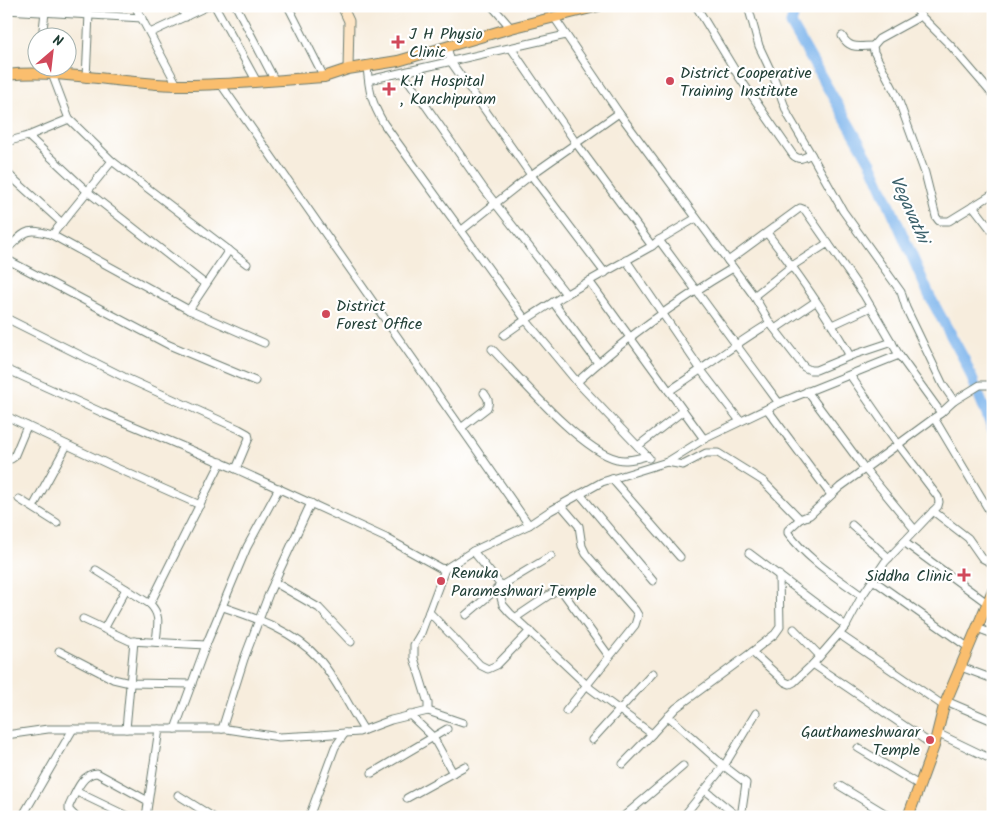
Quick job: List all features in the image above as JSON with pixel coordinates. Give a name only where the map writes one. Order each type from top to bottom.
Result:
[{"type":"main road","points":[[78,77],[176,85],[324,77],[348,69],[398,61],[554,17],[574,9],[598,6]]},
{"type":"main road","points":[[6,75],[28,72]]},
{"type":"main road","points":[[908,817],[934,746],[945,704],[993,590]]},
{"type":"street","points":[[135,6],[176,85]]},
{"type":"street","points":[[180,6],[186,17]]},
{"type":"street","points":[[150,34],[208,6]]},
{"type":"street","points":[[215,6],[257,82]]},
{"type":"street","points":[[236,6],[274,80]]},
{"type":"street","points":[[288,6],[324,77]]},
{"type":"street","points":[[342,6],[349,21],[348,69]]},
{"type":"street","points":[[492,6],[512,28]]},
{"type":"street","points":[[696,6],[739,77],[793,156],[802,159],[811,154]]},
{"type":"street","points":[[748,6],[760,46],[788,115],[843,211],[901,292],[906,308],[943,385],[957,400]]},
{"type":"street","points":[[914,6],[993,95]]},
{"type":"street","points":[[6,10],[45,12],[78,10],[89,14],[142,18]]},
{"type":"street","points":[[43,28],[45,12]]},
{"type":"street","points":[[86,78],[89,14]]},
{"type":"street","points":[[842,36],[846,44],[851,46],[873,46],[879,39],[921,16]]},
{"type":"street","points":[[554,17],[620,113],[804,367],[816,370],[892,342]]},
{"type":"street","points":[[368,80],[566,35]]},
{"type":"street","points":[[447,46],[451,62],[531,175],[604,273]]},
{"type":"street","points":[[873,46],[874,52],[897,96],[925,173],[936,217],[939,220],[949,221],[993,194]]},
{"type":"street","points":[[510,48],[576,143],[652,246]]},
{"type":"street","points":[[368,66],[370,98],[384,124],[526,319],[577,382],[656,465]]},
{"type":"street","points":[[403,73],[495,203],[566,294]]},
{"type":"street","points":[[54,78],[69,119],[112,160],[247,264]]},
{"type":"street","points":[[220,83],[529,525]]},
{"type":"street","points":[[462,230],[531,175],[620,113]]},
{"type":"street","points":[[7,140],[28,136],[69,119]]},
{"type":"street","points":[[28,136],[88,192],[205,284]]},
{"type":"street","points":[[52,235],[112,160]]},
{"type":"street","points":[[7,173],[62,223]]},
{"type":"street","points":[[973,206],[993,232]]},
{"type":"street","points":[[728,261],[800,208],[803,208],[871,308],[899,355],[940,413]]},
{"type":"street","points":[[504,335],[566,294],[652,246],[696,218]]},
{"type":"street","points":[[6,250],[26,232],[37,230],[52,235],[189,310],[264,342]]},
{"type":"street","points":[[766,233],[792,266],[832,325],[850,356]]},
{"type":"street","points":[[659,240],[779,402]]},
{"type":"street","points":[[754,296],[792,266],[828,243]]},
{"type":"street","points":[[189,310],[229,250]]},
{"type":"street","points":[[6,259],[169,345],[255,381]]},
{"type":"street","points":[[626,260],[701,370],[740,421]]},
{"type":"street","points":[[577,382],[630,337],[662,313],[733,268]]},
{"type":"street","points":[[589,280],[704,439]]},
{"type":"street","points":[[553,302],[598,363]]},
{"type":"street","points":[[775,329],[815,302]]},
{"type":"street","points":[[832,325],[871,308]]},
{"type":"street","points":[[6,318],[124,377],[248,434],[249,438],[236,469]]},
{"type":"street","points":[[669,391],[770,322]]},
{"type":"street","points":[[492,349],[537,397],[590,446],[602,454],[616,459],[624,460],[647,456]]},
{"type":"street","points":[[428,711],[428,703],[414,658],[414,645],[421,633],[445,569],[473,551],[529,525],[602,482],[667,462],[704,439],[779,402],[899,355]]},
{"type":"street","points":[[6,369],[103,413],[279,488],[386,538],[445,569]]},
{"type":"street","points":[[752,652],[785,682],[790,684],[794,682],[813,664],[846,626],[862,596],[889,558],[938,506],[938,497],[850,375]]},
{"type":"street","points":[[862,596],[809,558],[792,539],[788,530],[800,519],[810,515],[831,494],[957,400],[980,385],[993,385]]},
{"type":"street","points":[[807,391],[915,530]]},
{"type":"street","points":[[461,428],[487,408],[489,403],[488,397],[484,393]]},
{"type":"street","points":[[767,409],[831,494]]},
{"type":"street","points":[[638,446],[683,411]]},
{"type":"street","points":[[6,416],[200,506]]},
{"type":"street","points":[[934,418],[993,517]]},
{"type":"street","points":[[6,459],[14,457],[27,426]]},
{"type":"street","points":[[32,507],[67,445]]},
{"type":"street","points":[[667,462],[682,466],[706,453],[718,453],[763,481],[800,519]]},
{"type":"street","points":[[150,604],[221,462]]},
{"type":"street","points":[[612,479],[680,557]]},
{"type":"street","points":[[175,729],[206,645],[246,550],[279,488]]},
{"type":"street","points":[[580,494],[653,581]]},
{"type":"street","points":[[19,499],[57,523]]},
{"type":"street","points":[[222,729],[259,619],[311,503]]},
{"type":"street","points":[[562,505],[579,526],[582,546],[586,554],[638,615],[635,625],[609,656],[588,686],[566,711]]},
{"type":"street","points":[[933,511],[968,538],[982,558],[993,564]]},
{"type":"street","points":[[852,525],[889,558]]},
{"type":"street","points":[[904,542],[987,603]]},
{"type":"street","points":[[473,551],[499,583],[503,605],[515,618],[588,686],[652,734]]},
{"type":"street","points":[[749,553],[846,626]]},
{"type":"street","points":[[466,615],[499,588],[550,556]]},
{"type":"street","points":[[96,570],[150,604],[156,610],[158,617],[156,642]]},
{"type":"street","points":[[623,764],[676,708],[775,634],[780,627],[778,575]]},
{"type":"street","points":[[873,580],[969,648]]},
{"type":"street","points":[[274,582],[319,608],[352,642]]},
{"type":"street","points":[[104,629],[126,589]]},
{"type":"street","points":[[515,618],[555,591],[562,591],[609,656]]},
{"type":"street","points":[[222,607],[259,619],[300,642],[318,659],[364,730]]},
{"type":"street","points":[[429,612],[480,665],[488,669],[497,665],[530,631]]},
{"type":"street","points":[[83,619],[130,641],[206,645]]},
{"type":"street","points":[[977,628],[993,634]]},
{"type":"street","points":[[794,630],[820,656]]},
{"type":"street","points":[[839,634],[945,704],[993,721]]},
{"type":"street","points":[[126,729],[134,641]]},
{"type":"street","points":[[60,651],[105,676],[130,683],[192,684]]},
{"type":"street","points":[[813,664],[934,746]]},
{"type":"street","points":[[961,667],[993,679]]},
{"type":"street","points":[[592,740],[653,673]]},
{"type":"street","points":[[6,735],[48,728],[222,729],[279,737],[364,730],[428,711],[464,723]]},
{"type":"street","points":[[683,817],[724,766],[756,713]]},
{"type":"street","points":[[410,716],[433,737],[453,773]]},
{"type":"street","points":[[668,716],[746,783],[739,817],[705,790]]},
{"type":"street","points":[[22,817],[73,728]]},
{"type":"street","points":[[146,817],[159,729]]},
{"type":"street","points":[[372,773],[447,729]]},
{"type":"street","points":[[309,817],[335,748],[345,733]]},
{"type":"street","points":[[937,733],[993,760]]},
{"type":"street","points":[[858,748],[919,786]]},
{"type":"street","points":[[407,798],[465,766]]},
{"type":"street","points":[[623,817],[683,766]]},
{"type":"street","points":[[76,817],[69,810],[69,806],[86,776],[97,773],[148,801]]},
{"type":"street","points":[[840,786],[891,817]]},
{"type":"street","points":[[77,792],[129,817]]},
{"type":"street","points":[[178,795],[213,817]]},
{"type":"street","points":[[6,814],[10,817]]},
{"type":"waterway","name":"Vegavathi","points":[[796,6],[791,24],[871,163],[930,297],[965,361],[993,430]]},
{"type":"place","name":"J H Physio Clinic","points":[[398,42]]},
{"type":"place","name":"District Cooperative Training Institute","points":[[670,81]]},
{"type":"place","name":"K.H Hospital , Kanchipuram","points":[[389,89]]},
{"type":"place","name":"District Forest Office","points":[[326,314]]},
{"type":"place","name":"Siddha Clinic","points":[[964,575]]},
{"type":"place","name":"Renuka Parameshwari Temple","points":[[441,581]]},
{"type":"place","name":"Gauthameshwarar Temple","points":[[930,740]]}]
